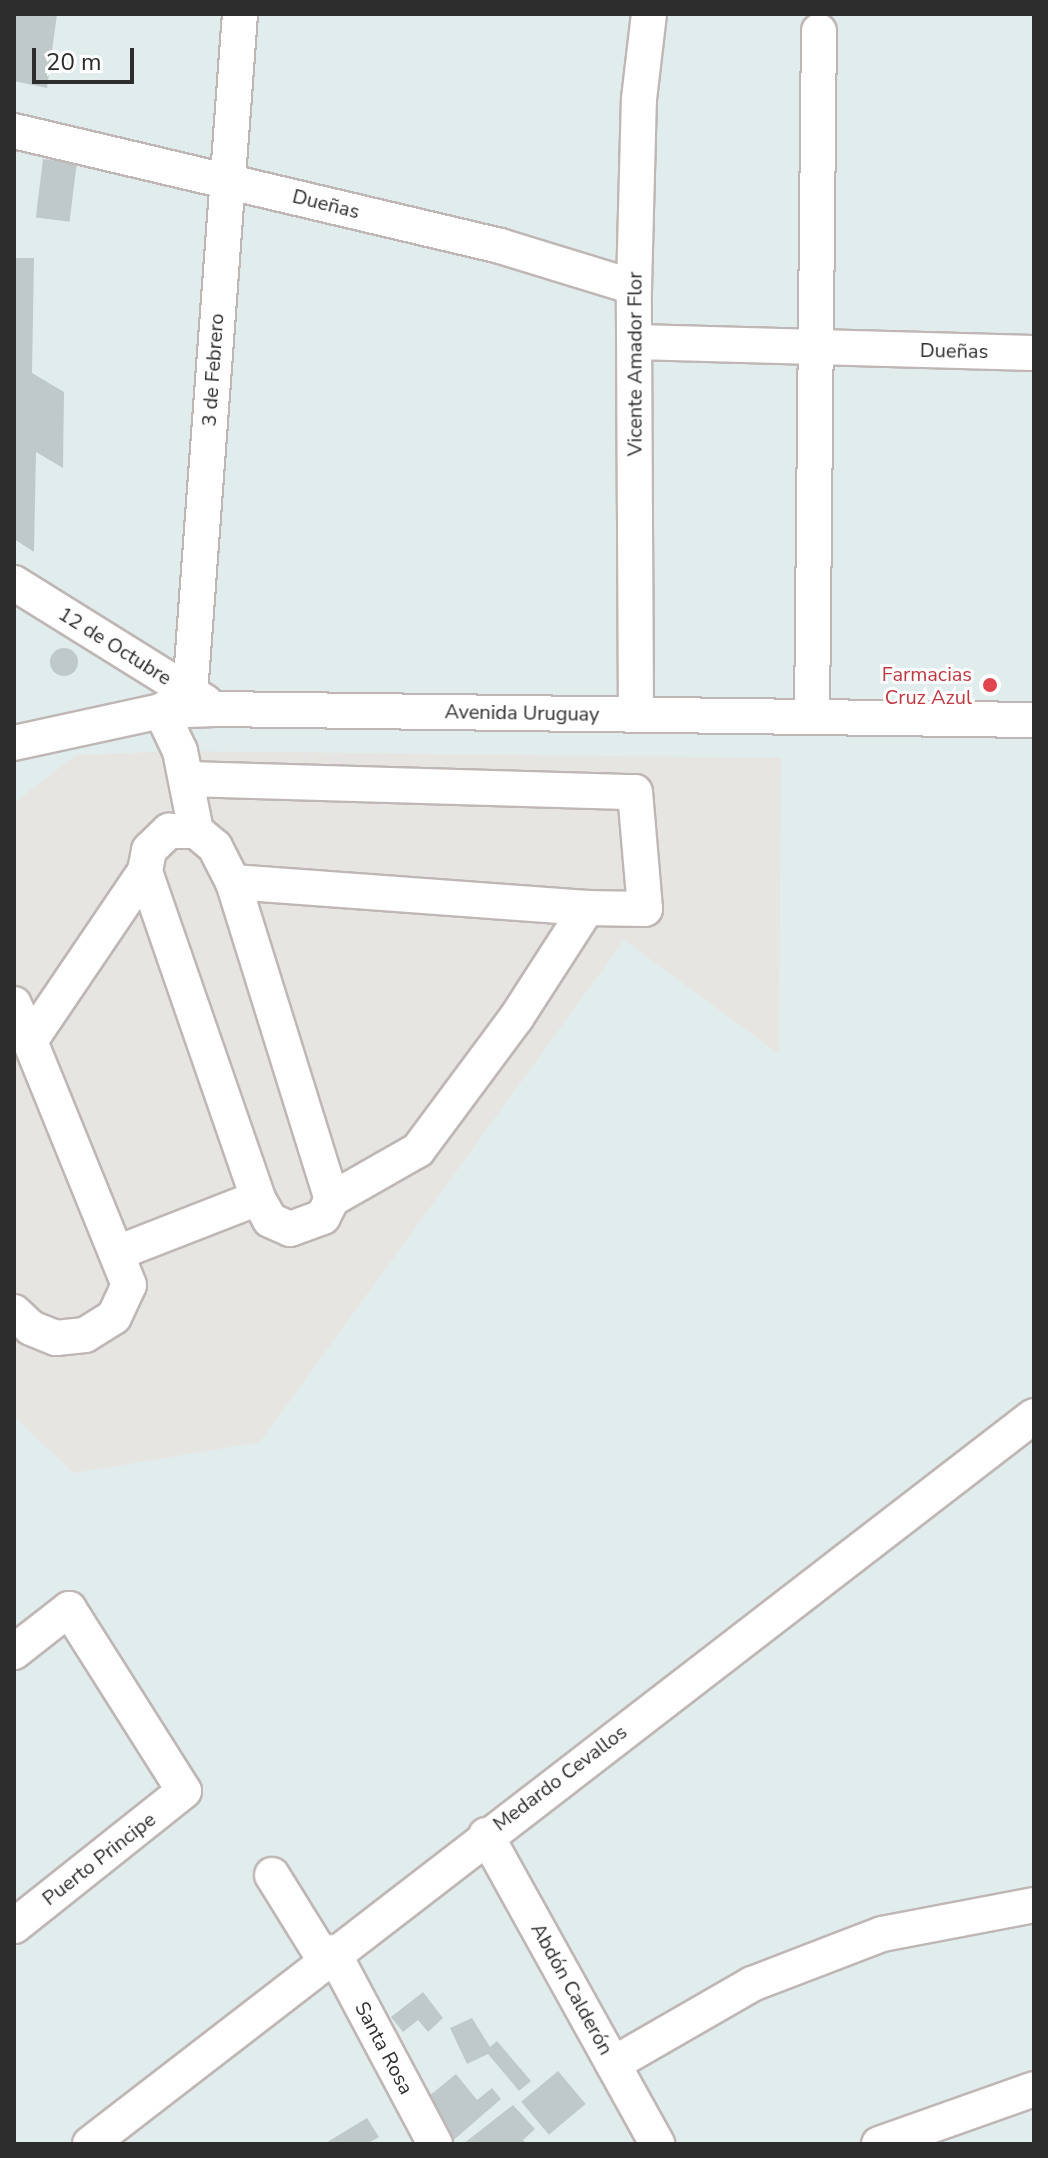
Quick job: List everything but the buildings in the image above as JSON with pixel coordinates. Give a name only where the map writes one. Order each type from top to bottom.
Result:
[{"type":"street","name":"3 de Febrero","points":[[202,701],[226,179],[240,14]]},
{"type":"street","name":"Vicente Amador Flor","points":[[636,715],[634,287],[639,99],[649,14]]},
{"type":"street","points":[[812,717],[819,31]]},
{"type":"street","name":"Dueñas","points":[[14,131],[500,246],[634,287]]},
{"type":"street","name":"Dueñas","points":[[635,342],[1034,353]]},
{"type":"street","name":"12 de Octubre","points":[[14,583],[202,701]]},
{"type":"street","points":[[14,743],[202,701]]},
{"type":"street","name":"Avenida Uruguay","points":[[202,701],[636,715],[1034,720]]},
{"type":"street","points":[[161,711],[187,779],[196,831],[215,847],[233,882],[332,1199]]},
{"type":"street","points":[[187,779],[635,792],[645,909],[587,908],[233,882]]},
{"type":"street","points":[[30,1041],[145,871],[149,850],[169,831],[196,831]]},
{"type":"street","points":[[145,871],[258,1198],[270,1220],[290,1229],[323,1217],[332,1199],[418,1150],[516,1018],[587,908]]},
{"type":"street","points":[[14,1004],[129,1285],[114,1317],[85,1335],[56,1338],[31,1328],[14,1312]]},
{"type":"street","points":[[117,1253],[258,1198]]},
{"type":"street","name":"Medardo Cevallos","points":[[90,2144],[328,1956],[1034,1416]]},
{"type":"street","name":"Puerto Principe","points":[[14,1652],[69,1609],[184,1791],[14,1926]]},
{"type":"street","name":"Abdón Calderón","points":[[486,1835],[657,2144]]},
{"type":"street","name":"Santa Rosa","points":[[272,1875],[328,1956],[435,2144]]},
{"type":"street","points":[[613,2064],[752,1984],[867,1940],[1034,1905]]},
{"type":"street","points":[[879,2144],[1034,2089]]},
{"type":"shaded area","points":[[180,751],[781,758],[779,1054],[624,940],[260,1442],[74,1473],[14,1417],[14,803],[76,755]]},
{"type":"place","name":"Farmacias Cruz Azul","points":[[990,685]]}]
